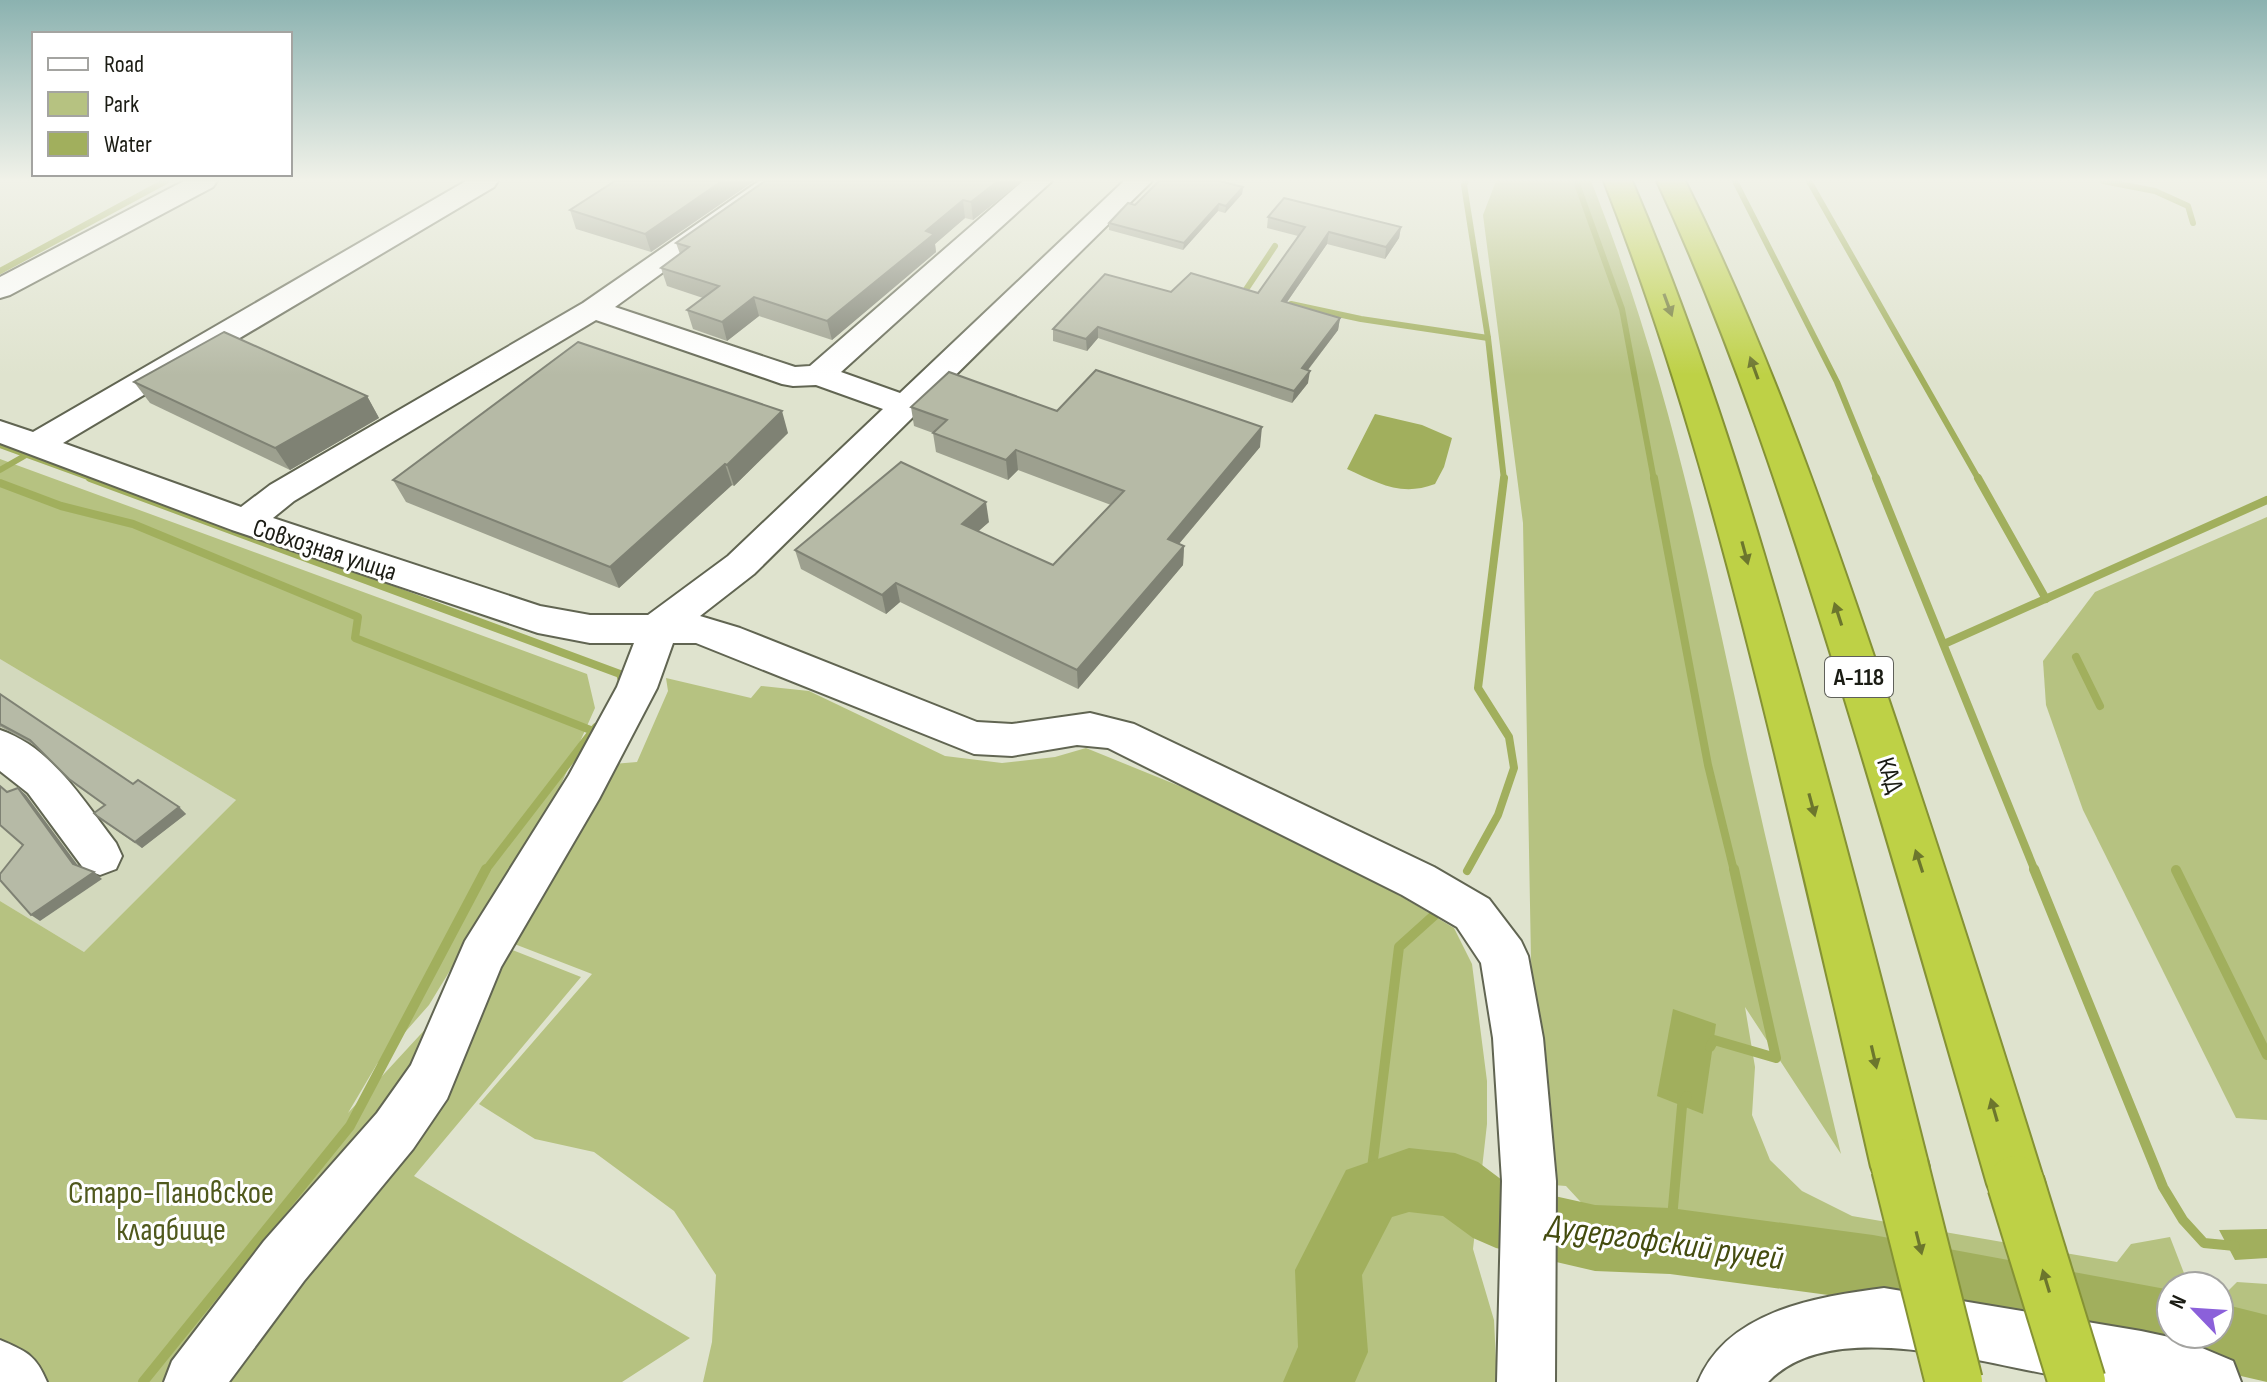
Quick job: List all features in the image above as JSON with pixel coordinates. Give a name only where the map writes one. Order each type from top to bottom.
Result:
[{"type":"highway","points":[[1643,245],[1684,348],[1729,492],[1841,918],[1954,1382]]},
{"type":"highway","name":"КАД","points":[[1703,245],[1745,343],[1795,479],[1938,920],[2077,1382]]},
{"type":"street","points":[[0,289],[82,245]]},
{"type":"street","points":[[35,445],[375,245]]},
{"type":"street","points":[[245,522],[282,493],[593,309],[684,245]]},
{"type":"street","points":[[819,375],[966,245]]},
{"type":"street","points":[[193,1382],[284,1261],[395,1131],[429,1082],[482,956],[592,774],[637,688],[659,627],[741,565],[1072,245]]},
{"type":"street","points":[[593,309],[793,377],[819,375],[906,406]]},
{"type":"street","name":"Совхозная улица","points":[[0,431],[245,522],[538,619],[590,629],[696,629],[726,638],[974,738],[1011,740],[1066,728],[1108,731],[1418,881],[1473,913],[1504,956],[1518,1038],[1529,1181],[1526,1382]]},
{"type":"street","points":[[0,747],[43,781],[100,856]]},
{"type":"street","points":[[1727,1382],[1758,1350],[1818,1325],[1884,1317],[2141,1360],[2183,1369],[2212,1382]]},
{"type":"street","points":[[0,1369],[18,1382]]},
{"type":"shaded area","points":[[0,659],[236,800],[84,952],[0,901]]},
{"type":"green space","points":[[1487,245],[1616,245],[1663,394],[1700,539],[1770,858],[1841,1154],[1745,1007],[1755,1067],[1752,1115],[1770,1160],[1802,1191],[1852,1216],[2117,1262],[2131,1244],[2170,1237],[2183,1270],[2155,1270],[2155,1305],[1856,1251],[1762,1245],[1700,1234],[1650,1220],[1590,1212],[1566,1186],[1540,1184],[1531,959],[1523,523]]},
{"type":"green space","name":"Старо-Пановское кладбище","points":[[0,459],[587,674],[595,708],[555,798],[429,1005],[377,1064],[348,1113],[502,946],[581,977],[414,1176],[690,1338],[622,1382],[0,1382],[0,901],[84,952],[236,800],[0,659]]},
{"type":"green space","points":[[2267,517],[2267,1120],[2236,1118],[2083,810],[2046,705],[2043,661],[2095,592]]},
{"type":"green space","points":[[666,678],[751,698],[761,686],[809,691],[945,756],[1002,763],[1055,757],[1086,748],[1236,809],[1454,928],[1472,964],[1487,1081],[1487,1124],[1473,1249],[1494,1320],[1497,1382],[703,1382],[712,1342],[716,1275],[674,1211],[594,1152],[535,1139],[479,1104],[592,974],[507,941],[613,764],[637,762],[668,691]]},
{"type":"green space","points":[[2235,1284],[2267,1284],[2267,1375],[2235,1344]]},
{"type":"water","points":[[1375,414],[1422,425],[1452,438],[1444,467],[1435,484],[1400,489],[1347,469]]},
{"type":"water","points":[[1673,1009],[1716,1024],[1703,1114],[1657,1096]]},
{"type":"water","points":[[2267,1229],[2267,1258],[2235,1260],[2219,1230]]},
{"type":"building","points":[[684,245],[920,245],[827,321],[754,297],[722,322],[687,310],[719,286],[661,268],[689,247]]},
{"type":"building","points":[[1292,245],[1320,245],[1282,301],[1340,318],[1302,368],[1310,371],[1294,391],[1098,327],[1086,339],[1053,329],[1105,274],[1171,292],[1191,273],[1258,293]]},
{"type":"building","points":[[224,332],[367,396],[275,448],[134,382]]},
{"type":"building","points":[[578,342],[782,411],[727,465],[610,567],[393,480]]},
{"type":"building","points":[[1096,370],[1262,427],[1168,539],[1184,546],[1077,670],[896,583],[882,595],[795,550],[901,462],[986,502],[962,524],[1053,565],[1124,491],[1016,450],[1006,460],[933,433],[947,420],[911,407],[949,372],[1057,411]]},
{"type":"building","points":[[0,694],[133,784],[138,780],[179,807],[135,842],[94,813],[105,805],[69,779],[30,740],[0,724]]},
{"type":"building","points":[[0,786],[7,792],[18,788],[73,864],[94,872],[31,915],[0,880],[0,874],[23,845],[0,825]]},
{"type":"waterway","points":[[0,271],[47,245]]},
{"type":"waterway","points":[[1473,245],[1488,338]]},
{"type":"waterway","points":[[1599,245],[1622,309],[1654,480]]},
{"type":"waterway","points":[[1768,245],[1837,382],[1877,480]]},
{"type":"waterway","points":[[1846,245],[1979,480]]},
{"type":"waterway","points":[[1243,294],[1275,246]]},
{"type":"waterway","points":[[1291,304],[1361,319],[1488,338]]},
{"type":"waterway","points":[[1488,338],[1504,479]]},
{"type":"waterway","points":[[0,445],[96,480]]},
{"type":"waterway","points":[[0,470],[26,455]]},
{"type":"waterway","points":[[90,478],[620,674],[623,684]]},
{"type":"waterway","points":[[1654,478],[1708,765],[1734,871]]},
{"type":"waterway","points":[[1876,478],[2035,871]]},
{"type":"waterway","points":[[1978,478],[2046,599]]},
{"type":"waterway","points":[[1467,871],[1498,815],[1514,768],[1509,737],[1478,688],[1504,479]]},
{"type":"waterway","points":[[0,483],[61,506],[133,524],[358,617],[355,638],[593,731]]},
{"type":"waterway","points":[[2046,599],[2267,500]]},
{"type":"waterway","points":[[1944,644],[2046,599]]},
{"type":"waterway","points":[[2076,657],[2100,706]]},
{"type":"waterway","points":[[593,731],[596,727]]},
{"type":"waterway","points":[[485,871],[593,731]]},
{"type":"waterway","points":[[143,1382],[350,1126],[486,869]]},
{"type":"waterway","points":[[1710,1047],[1714,1040],[1776,1058],[1734,869]]},
{"type":"waterway","points":[[2034,869],[2163,1187],[2183,1220],[2204,1243],[2235,1246]]},
{"type":"waterway","points":[[2176,870],[2267,1055]]},
{"type":"waterway","points":[[1369,1193],[1399,947],[1439,911]]},
{"type":"waterway","points":[[1670,1241],[1682,1106],[1687,1096]]},
{"type":"waterway","name":"Дудергофский ручей","points":[[1318,1382],[1333,1352],[1328,1270],[1369,1193],[1409,1180],[1455,1185],[1496,1215],[1595,1238],[1670,1241],[1873,1268],[2155,1321]]},
{"type":"waterway","name":"Дудергофский ручей","points":[[2235,1342],[2267,1350]]}]
